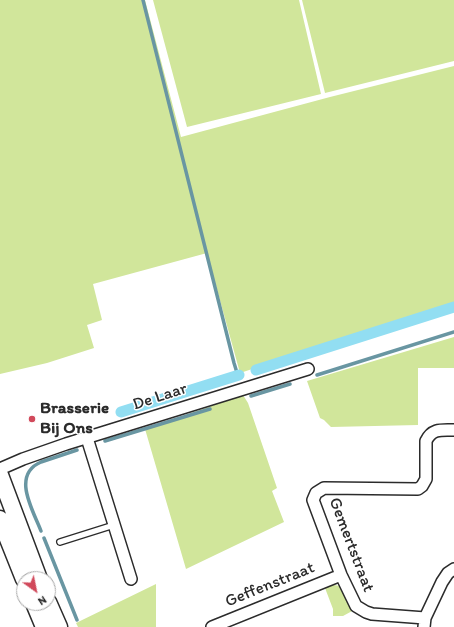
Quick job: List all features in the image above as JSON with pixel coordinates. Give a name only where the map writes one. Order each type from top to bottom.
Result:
[{"type":"main road","points":[[0,476],[36,571]]},
{"type":"main road","points":[[0,518],[21,571]]},
{"type":"main road","points":[[37,611],[44,627]]},
{"type":"main road","points":[[52,611],[59,627]]},
{"type":"street","name":"De Laar","points":[[0,469],[23,459],[87,438],[308,368]]},
{"type":"street","name":"Gemertstraat","points":[[424,622],[372,614],[356,606],[341,575],[313,500],[316,494],[324,488],[418,489],[422,486],[426,479],[426,441],[428,437],[437,430],[454,430]]},
{"type":"street","points":[[87,438],[131,579]]},
{"type":"street","points":[[424,622],[442,582],[448,573],[454,568]]},
{"type":"street","name":"Geffenstraat","points":[[212,627],[341,575]]},
{"type":"lane","points":[[60,542],[114,525]]},
{"type":"green space","points":[[0,0],[145,0],[181,137],[330,97],[454,66],[454,303],[240,373],[207,253],[93,284],[102,320],[87,325],[94,348],[47,363],[0,374]]},
{"type":"green space","points":[[153,0],[299,0],[321,94],[187,127]]},
{"type":"green space","points":[[302,0],[454,0],[454,61],[325,93]]},
{"type":"green space","points":[[454,337],[454,368],[418,368],[418,425],[331,427],[320,418],[307,381]]},
{"type":"green space","points":[[243,395],[248,403],[277,488],[272,491],[284,522],[186,569],[145,429]]},
{"type":"green space","points":[[156,584],[156,627],[78,627],[76,623]]},
{"type":"green space","points":[[334,585],[340,586],[354,610],[343,616],[333,616],[333,609],[325,588]]},
{"type":"waterway","points":[[143,0],[238,376]]},
{"type":"waterway","points":[[256,370],[454,307]]},
{"type":"waterway","points":[[317,375],[454,332]]},
{"type":"waterway","points":[[121,412],[239,375]]},
{"type":"waterway","points":[[251,396],[290,384]]},
{"type":"waterway","points":[[105,441],[210,409]]},
{"type":"waterway","points":[[41,531],[27,494],[27,475],[32,468],[41,462],[77,450]]},
{"type":"waterway","points":[[44,538],[77,620]]},
{"type":"place","name":"Brasserie Bij Ons","points":[[32,419]]}]
